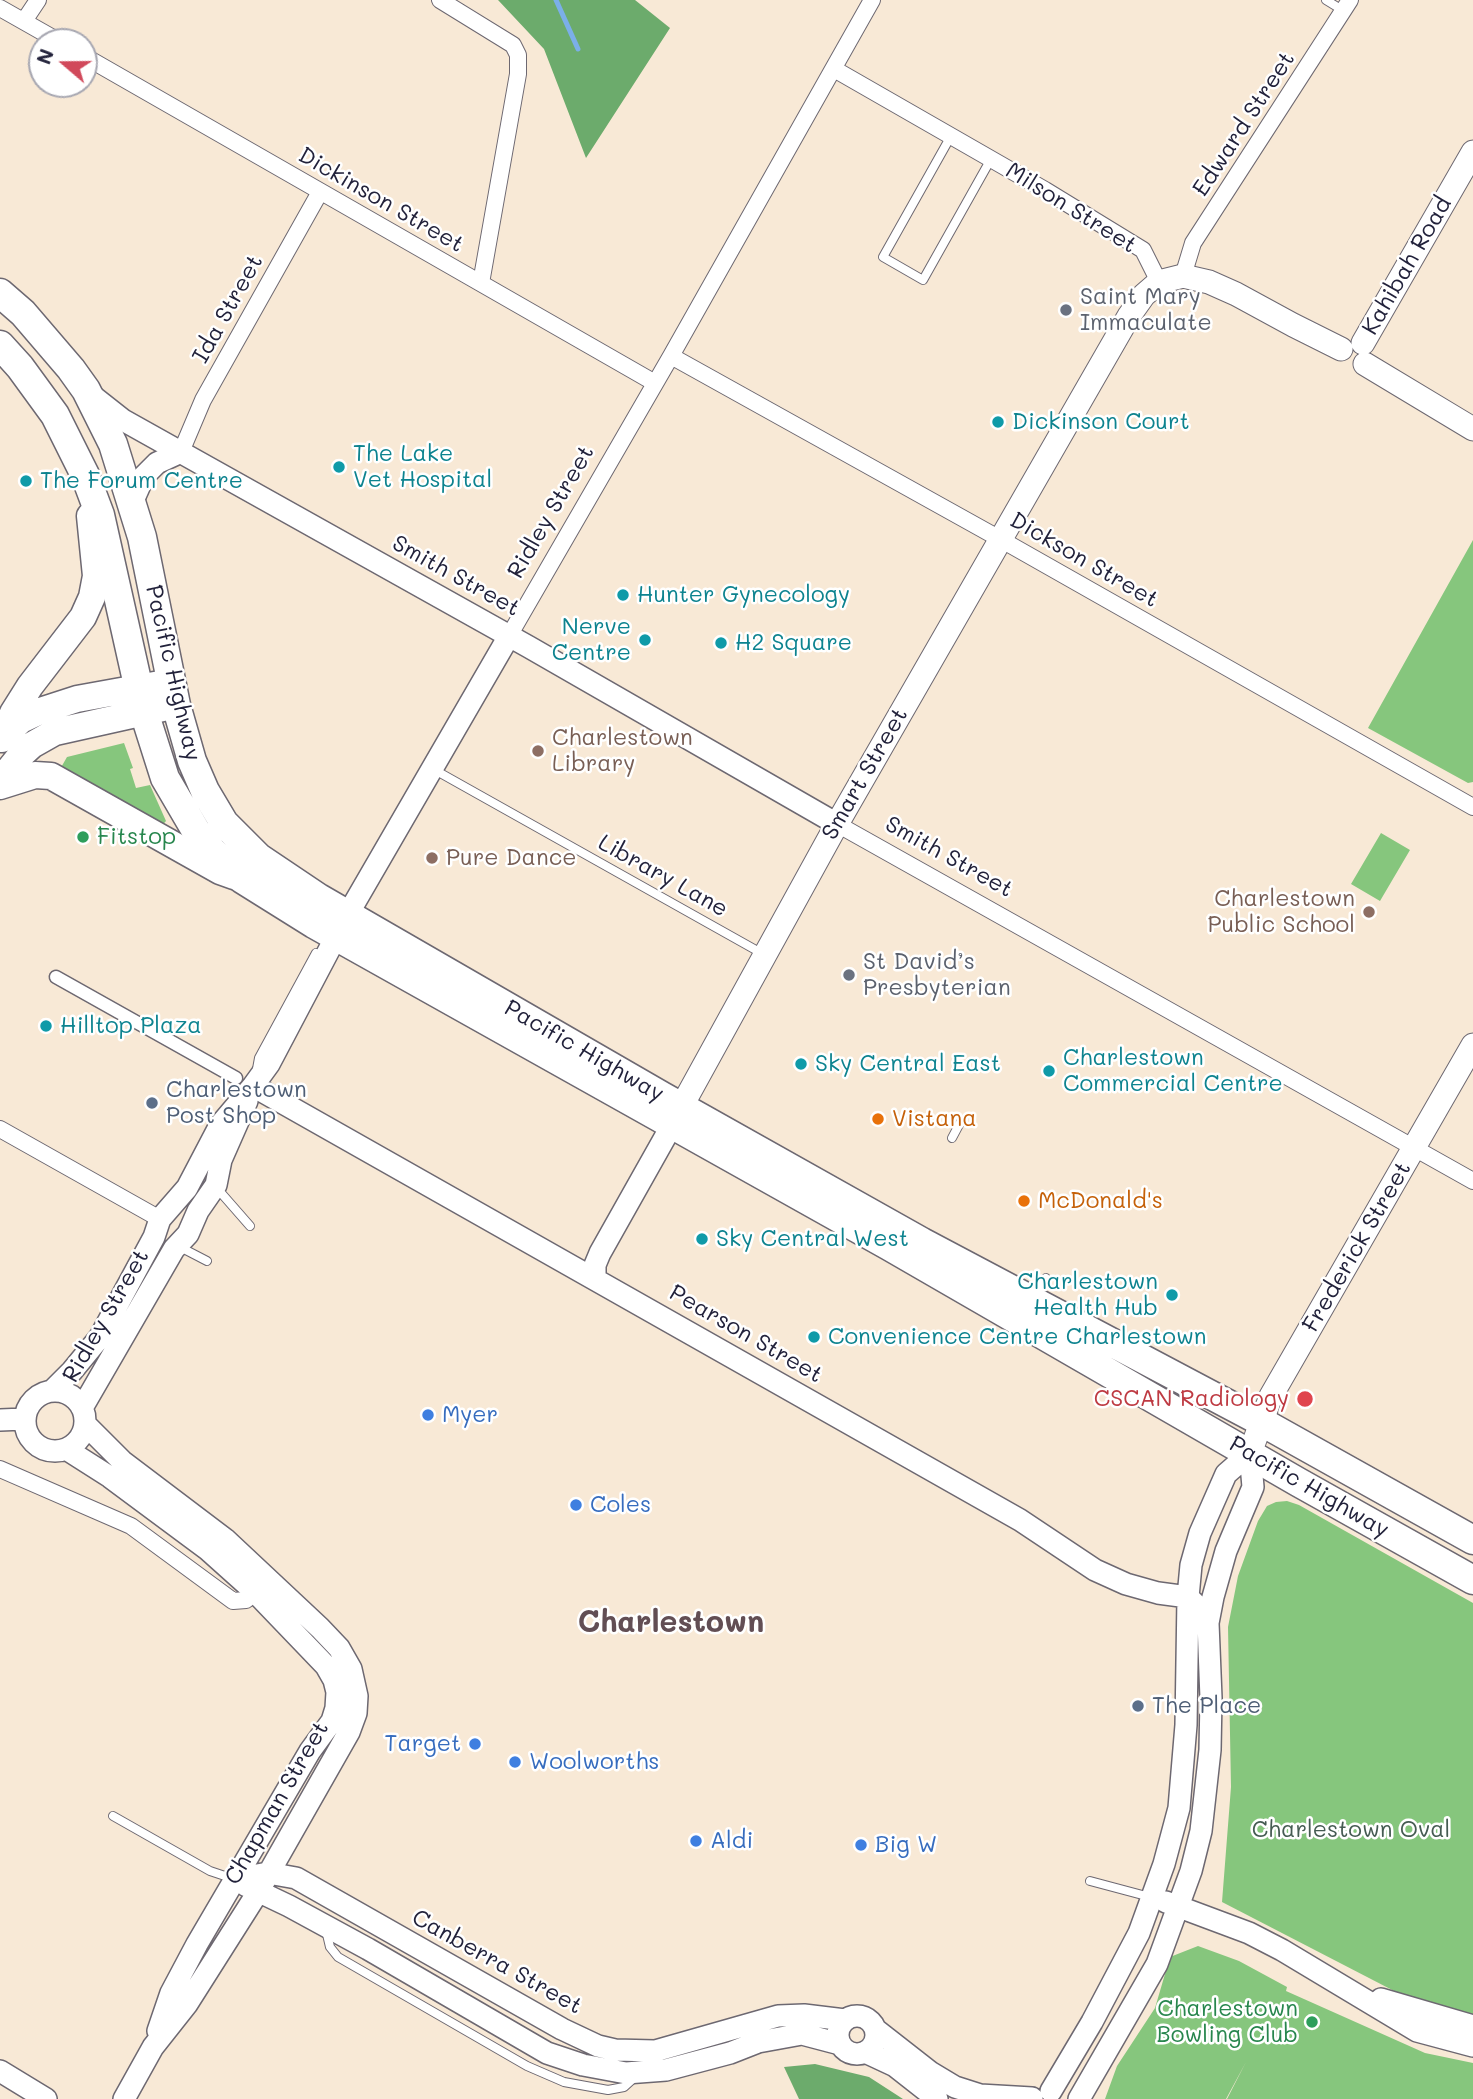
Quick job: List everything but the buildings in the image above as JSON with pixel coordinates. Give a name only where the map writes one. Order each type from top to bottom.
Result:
[{"type":"highway","name":"Pacific Highway","points":[[0,293],[23,313],[71,369],[86,390],[113,444],[142,537],[173,693],[198,776],[224,823],[258,857],[342,925]]},
{"type":"highway","name":"Pacific Highway","points":[[0,345],[20,367],[55,415],[85,475],[103,527],[141,700],[165,778],[184,814],[212,851],[242,879],[342,925],[677,1115],[889,1245],[1473,1580]]},
{"type":"highway","name":"Pacific Highway","points":[[677,1115],[1039,1290],[1261,1421],[1473,1540]]},
{"type":"main road","name":"Kahibah Road","points":[[1356,352],[1473,152]]},
{"type":"main road","points":[[1159,282],[1183,276],[1209,282],[1237,294],[1293,326],[1356,352],[1473,429]]},
{"type":"main road","name":"Smart Street","points":[[677,1115],[837,824],[1129,316],[1144,295],[1159,282]]},
{"type":"main road","points":[[1,739],[30,686],[83,617],[92,597],[96,576],[85,475]]},
{"type":"main road","points":[[0,783],[21,755],[32,745],[55,732],[141,700],[173,693]]},
{"type":"main road","points":[[1,739],[21,720],[77,699],[141,700]]},
{"type":"main road","points":[[0,783],[35,775],[51,776],[220,871],[242,879]]},
{"type":"main road","name":"Frederick Street","points":[[1250,1453],[1271,1396],[1473,1045]]},
{"type":"street","points":[[24,21],[38,0]]},
{"type":"street","points":[[440,0],[513,45],[518,55],[518,74],[481,282]]},
{"type":"street","name":"Ridley Street","points":[[52,1391],[100,1336],[157,1228],[187,1188],[244,1082],[273,1057],[342,925],[671,356],[872,0]]},
{"type":"street","name":"Edward Street","points":[[1183,276],[1193,243],[1347,5]]},
{"type":"street","points":[[0,8],[36,28]]},
{"type":"street","name":"Dickinson Street","points":[[98,64],[655,383]]},
{"type":"street","name":"Milson Street","points":[[834,69],[1143,250],[1159,282]]},
{"type":"street","name":"Ida Street","points":[[181,452],[204,400],[320,192]]},
{"type":"street","name":"Dickson Street","points":[[671,356],[1473,807]]},
{"type":"street","name":"Smith Street","points":[[86,390],[123,420],[1473,1181]]},
{"type":"street","points":[[132,503],[144,475],[157,463],[181,452]]},
{"type":"street","points":[[56,977],[244,1082]]},
{"type":"street","name":"Ridley Street","points":[[83,1416],[176,1247],[188,1234],[198,1211],[214,1187],[221,1160],[234,1136],[244,1082]]},
{"type":"street","name":"Pearson Street","points":[[244,1082],[1020,1520],[1095,1570],[1126,1584],[1158,1593],[1188,1597]]},
{"type":"street","name":"Smart Street","points":[[595,1279],[595,1265],[600,1253],[677,1115]]},
{"type":"street","points":[[0,1129],[157,1228]]},
{"type":"street","points":[[195,1173],[206,1175],[214,1187]]},
{"type":"street","name":"Ridley Street","points":[[157,1228],[162,1246],[176,1247]]},
{"type":"street","points":[[52,1391],[72,1396],[83,1416],[80,1438],[66,1450],[57,1452],[40,1448],[28,1436],[24,1419],[33,1400],[52,1391]]},
{"type":"street","name":"Chapman Street","points":[[83,1416],[122,1461],[225,1539],[320,1628],[339,1648],[351,1669],[357,1696],[356,1713],[349,1732],[258,1892],[187,2004],[153,2047],[124,2099]]},
{"type":"street","points":[[0,1420],[24,1419]]},
{"type":"street","name":"Chapman Street","points":[[66,1450],[110,1477],[179,1526],[254,1592],[326,1666],[337,1692],[332,1721],[310,1751],[171,1993],[153,2047]]},
{"type":"street","name":"Frederick Street","points":[[1046,2097],[1093,2022],[1139,1933],[1164,1864],[1179,1808],[1186,1725],[1191,1564],[1200,1533],[1226,1474],[1250,1453]]},
{"type":"street","name":"Frederick Street","points":[[1079,2099],[1157,1964],[1180,1905],[1201,1830],[1209,1762],[1211,1698],[1208,1623],[1226,1551],[1253,1487],[1250,1453]]},
{"type":"street","points":[[0,1469],[131,1526],[233,1601],[246,1600],[254,1592]]},
{"type":"street","points":[[1188,1597],[1203,1612],[1208,1623]]},
{"type":"street","name":"Canberra Street","points":[[234,1880],[268,1873],[296,1878],[562,2029],[607,2048],[633,2052],[655,2051],[778,2016],[804,2015],[845,2020]]},
{"type":"street","points":[[234,1880],[326,1926],[547,2053],[583,2066],[606,2071],[666,2070],[758,2042],[802,2034],[840,2043]]},
{"type":"street","points":[[1153,1898],[1180,1905],[1249,1933],[1311,1966],[1417,2031],[1473,2046]]},
{"type":"street","points":[[1343,1987],[1422,2013],[1473,2026]]},
{"type":"street","points":[[937,2099],[895,2066],[865,2052],[848,2052],[840,2043],[838,2032],[845,2020],[859,2016],[866,2018],[875,2029],[930,2072],[955,2087],[992,2096],[1046,2097]]},
{"type":"street","points":[[865,2052],[873,2044],[875,2029]]},
{"type":"street","points":[[0,2071],[46,2099]]},
{"type":"lane","points":[[1326,0],[1347,5]]},
{"type":"lane","points":[[951,136],[883,257],[923,280],[991,159]]},
{"type":"lane","name":"Library Lane","points":[[433,769],[764,955]]},
{"type":"lane","points":[[952,1138],[960,1123]]},
{"type":"lane","points":[[214,1187],[250,1226]]},
{"type":"lane","points":[[176,1247],[207,1261]]},
{"type":"lane","points":[[113,1816],[210,1871],[234,1880]]},
{"type":"lane","points":[[1090,1881],[1153,1898]]},
{"type":"green space","points":[[498,0],[635,0],[670,28],[586,158],[544,49]]},
{"type":"green space","points":[[1473,540],[1473,782],[1468,783],[1368,728]]},
{"type":"green space","points":[[124,743],[133,768],[130,769],[136,788],[150,785],[166,821],[159,829],[59,771],[67,757]]},
{"type":"green space","points":[[1381,833],[1410,850],[1380,901],[1351,884]]},
{"type":"green space","name":"Charlestown Oval","points":[[1287,1501],[1299,1505],[1473,1603],[1473,2016],[1427,2008],[1222,1902],[1231,1787],[1228,1627],[1238,1576],[1258,1521],[1267,1506]]},
{"type":"green space","points":[[1198,1946],[1239,1961],[1287,1987],[1286,1991],[1425,2053],[1473,2063],[1473,2099],[1227,2099],[1246,2062],[1226,2099],[1105,2099],[1117,2066],[1155,2008],[1170,1957]]},
{"type":"green space","points":[[815,2064],[869,2077],[903,2099],[799,2099],[784,2067]]},
{"type":"waterway","points":[[556,0],[578,49]]},
{"type":"place","name":"Saint Mary Immaculate","points":[[1066,310]]},
{"type":"place","name":"Dickinson Court","points":[[998,422]]},
{"type":"place","name":"The Lake Vet Hospital","points":[[339,467]]},
{"type":"place","name":"The Forum Centre","points":[[26,481]]},
{"type":"place","name":"Hunter Gynecology","points":[[623,595]]},
{"type":"place","name":"Nerve Centre","points":[[645,640]]},
{"type":"place","name":"H2 Square","points":[[721,643]]},
{"type":"place","name":"Charlestown Library","points":[[538,751]]},
{"type":"place","name":"Fitstop","points":[[83,837]]},
{"type":"place","name":"Pure Dance","points":[[432,858]]},
{"type":"place","name":"Charlestown Public School","points":[[1369,912]]},
{"type":"place","name":"St David’s Presbyterian","points":[[849,975]]},
{"type":"place","name":"Hilltop Plaza","points":[[46,1026]]},
{"type":"place","name":"Sky Central East","points":[[801,1064]]},
{"type":"place","name":"Charlestown Commercial Centre","points":[[1049,1071]]},
{"type":"place","name":"Charlestown Post Shop","points":[[152,1103]]},
{"type":"place","name":"Vistana","points":[[878,1119]]},
{"type":"place","name":"McDonald's","points":[[1024,1201]]},
{"type":"place","name":"Sky Central West","points":[[702,1239]]},
{"type":"place","name":"Charlestown Health Hub","points":[[1172,1295]]},
{"type":"place","name":"Convenience Centre Charlestown","points":[[814,1337]]},
{"type":"place","name":"CSCAN Radiology","points":[[1305,1399]]},
{"type":"place","name":"Myer","points":[[428,1415]]},
{"type":"place","name":"Coles","points":[[576,1505]]},
{"type":"place","name":"The Place","points":[[1138,1706]]},
{"type":"place","name":"Target","points":[[475,1744]]},
{"type":"place","name":"Woolworths","points":[[515,1762]]},
{"type":"place","name":"Aldi","points":[[696,1841]]},
{"type":"place","name":"Big W","points":[[861,1845]]},
{"type":"place","name":"Charlestown Bowling Club","points":[[1312,2022]]},
{"type":"district","name":"Charlestown","points":[[671,1623]]}]
